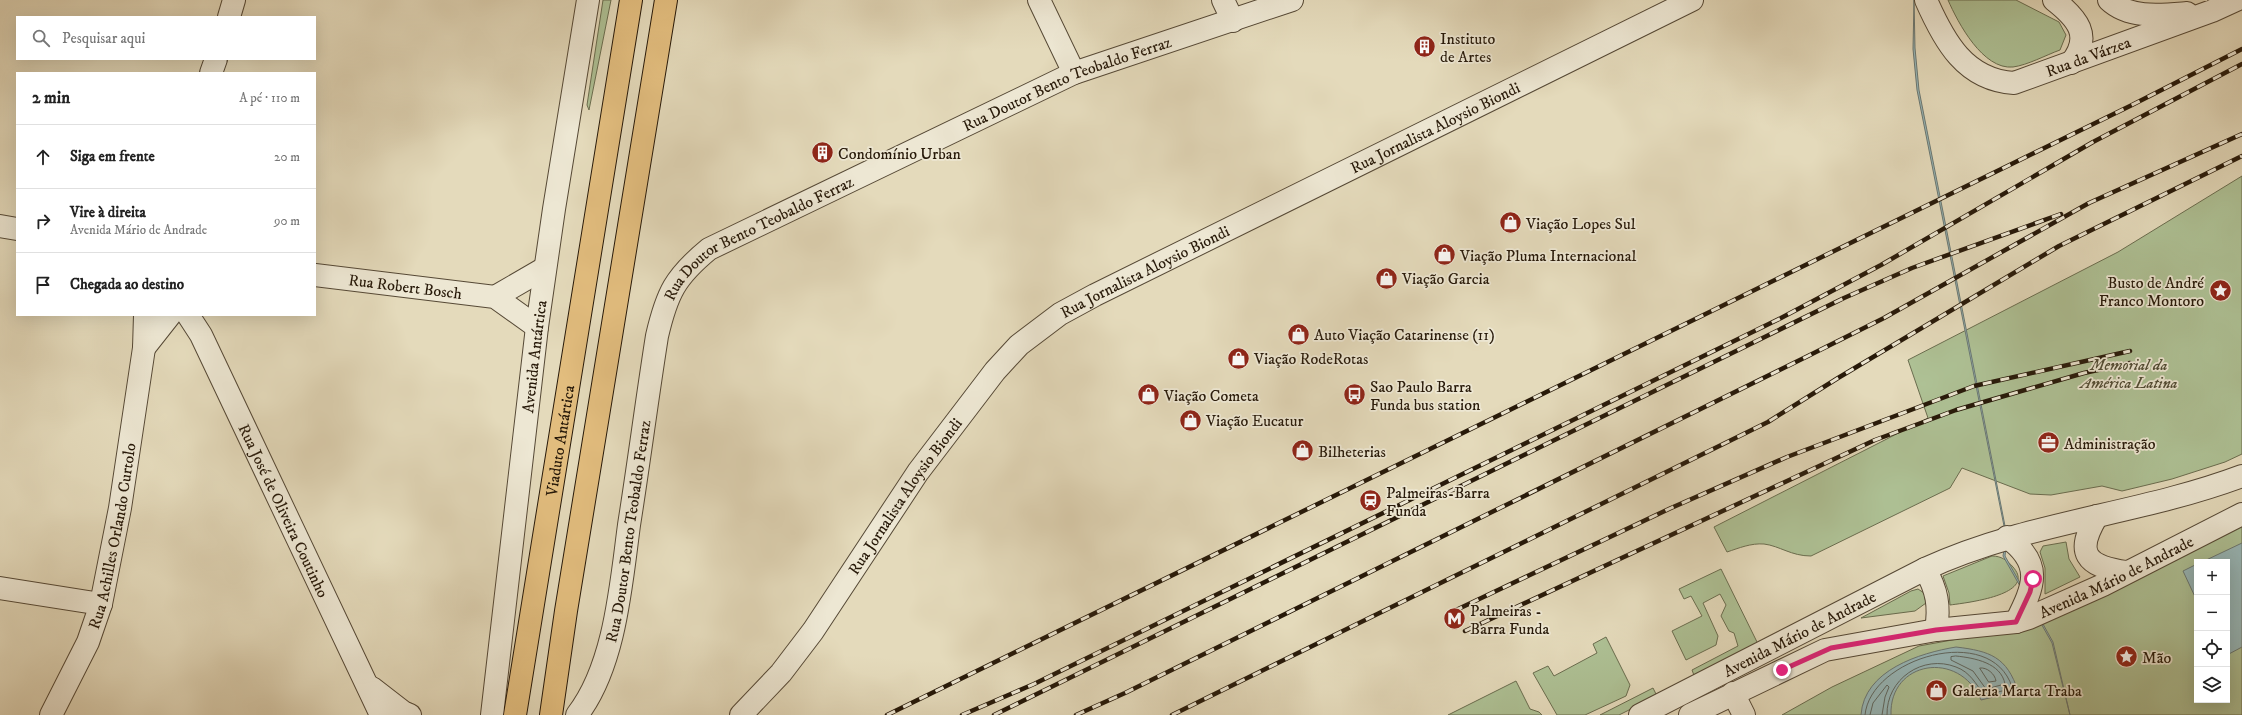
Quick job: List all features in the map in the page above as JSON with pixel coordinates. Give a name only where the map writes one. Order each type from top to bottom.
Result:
[{"type":"main road","name":"Viaduto Antártica","points":[[515,715],[602,166],[631,0]]},
{"type":"main road","points":[[551,715],[666,0]]},
{"type":"street","points":[[229,16],[234,0]]},
{"type":"street","name":"Avenida Antártica","points":[[492,715],[537,327],[588,0]]},
{"type":"street","points":[[1039,0],[1074,73]]},
{"type":"street","points":[[1223,0],[1233,20]]},
{"type":"street","name":"Rua Doutor Bento Teobaldo Ferraz","points":[[577,715],[588,701],[607,655],[622,571],[657,336],[664,307],[678,280],[689,266],[709,249],[1074,73],[1114,58],[1292,0]]},
{"type":"street","name":"Rua Jornalista Aloysio Biondi","points":[[741,715],[781,673],[813,631],[918,472],[995,371],[1019,345],[1060,314],[1095,295],[1692,0]]},
{"type":"street","name":"Rua da Várzea","points":[[1926,0],[1947,44],[1976,72],[1997,82],[2014,83],[2212,11],[2236,0]]},
{"type":"street","points":[[2054,0],[2076,18],[2081,31],[2083,41],[2080,53],[2071,63]]},
{"type":"street","points":[[2109,0],[2121,8],[2146,14],[2212,11]]},
{"type":"street","points":[[211,72],[216,60]]},
{"type":"street","points":[[0,226],[16,229]]},
{"type":"street","points":[[495,297],[545,268]]},
{"type":"street","name":"Rua Robert Bosch","points":[[316,275],[495,297],[537,327]]},
{"type":"street","name":"Rua Achilles Orlando Curtolo","points":[[51,715],[88,642],[101,604],[120,508],[144,348],[145,316]]},
{"type":"street","name":"Rua Achilles Orlando Curtolo","points":[[144,348],[169,316]]},
{"type":"street","name":"Rua José de Oliveira Coutinho","points":[[189,316],[198,325],[381,715]]},
{"type":"street","name":"Avenida Mário de Andrade","points":[[1640,715],[1925,569],[1969,550],[2007,537],[2180,497],[2242,476]]},
{"type":"street","name":"Avenida Mário de Andrade","points":[[1690,715],[1825,650],[1936,630],[2016,622],[2085,594],[2242,514]]},
{"type":"street","points":[[2097,516],[2086,538],[2086,553],[2090,560],[2105,569],[2126,572]]},
{"type":"street","points":[[2007,537],[2019,546],[2032,566],[2033,579],[2030,592],[2016,622]]},
{"type":"street","points":[[1925,569],[1934,584],[1939,602],[1936,630]]},
{"type":"street","points":[[0,588],[101,604]]},
{"type":"street","name":"Rua José de Oliveira Coutinho","points":[[368,685],[387,701],[410,715]]},
{"type":"street","points":[[1733,693],[1744,715]]},
{"type":"green space","points":[[603,0],[611,0],[589,110],[587,105]]},
{"type":"green space","points":[[1948,0],[2016,0],[2059,22],[2066,35],[2060,50],[2019,66],[2002,66],[1992,61],[1973,43],[1958,21]]},
{"type":"green space","name":"Memorial da América Latina","points":[[2242,176],[2242,454],[2225,462],[2172,479],[2122,491],[2102,486],[2051,495],[2030,494],[1962,468],[1950,488],[1811,556],[1792,553],[1764,544],[1750,545],[1727,552],[1714,527],[1928,418],[1908,360],[2118,252]]},
{"type":"green space","points":[[2242,524],[2242,715],[1782,715],[1832,687],[1919,646],[1963,638]]},
{"type":"green space","points":[[2066,542],[2069,559],[2080,577],[2045,594],[2045,568],[2040,552],[2043,546]]},
{"type":"green space","points":[[1992,556],[2004,559],[2013,567],[2018,577],[2016,584],[2008,591],[1996,596],[1950,605],[1949,593],[1943,576]]},
{"type":"green space","points":[[1721,569],[1759,646],[1695,678],[1692,670],[1738,646],[1734,633],[1729,631],[1721,616],[1726,605],[1720,594],[1703,603],[1718,636],[1716,645],[1686,660],[1672,631],[1702,616],[1691,596],[1684,599],[1679,589]]},
{"type":"green space","points":[[1918,589],[1924,593],[1926,603],[1915,611],[1861,618],[1911,591]]},
{"type":"green space","points":[[1606,637],[1630,685],[1626,696],[1585,715],[1557,715],[1533,673],[1548,666],[1554,676],[1597,653],[1593,644]]},
{"type":"green space","points":[[1516,681],[1530,709],[1539,712],[1542,715],[1448,715]]},
{"type":"green space","points":[[1653,688],[1657,696],[1619,715],[1600,715]]},
{"type":"water","points":[[1914,0],[1915,48],[1919,90],[2007,536],[2005,556],[2053,642],[2070,715],[2052,643],[2003,556],[2006,536],[1917,90],[1913,49]]},
{"type":"water","points":[[2242,543],[2242,647],[2230,653],[2230,559],[2208,559]]},
{"type":"water","points":[[2194,566],[2194,595],[2183,571]]},
{"type":"water","points":[[1956,647],[1978,651],[1996,658],[2003,663],[2008,670],[2018,691],[1981,700],[1971,684],[1957,673],[1942,668],[1927,668],[1913,673],[1901,683],[1893,697],[1891,715],[1861,715],[1864,699],[1872,686],[1883,675],[1896,666],[1911,659]]},
{"type":"railway","points":[[887,715],[2130,106],[2242,49]]},
{"type":"railway","points":[[962,715],[1034,684],[1781,318],[1881,265],[2093,142],[2242,64]]},
{"type":"railway","points":[[1076,715],[1125,693],[1884,318],[2089,203],[2242,134]]},
{"type":"railway","points":[[1172,715],[1768,422],[1838,378],[2059,246],[2242,156]]},
{"type":"railway","points":[[994,715],[1844,298],[1912,268],[2061,214]]},
{"type":"railway","points":[[1454,611],[1671,508],[1787,457],[1974,386],[2130,351]]},
{"type":"railway","points":[[1465,631],[1875,440],[1956,410],[2084,373],[2130,363]]},
{"type":"place","name":"Instituto de Artes","points":[[1425,47]]},
{"type":"place","name":"Condomínio Urban","points":[[822,153]]},
{"type":"place","name":"Viação Lopes Sul","points":[[1510,223]]},
{"type":"place","name":"Viação Pluma Internacional","points":[[1445,255]]},
{"type":"place","name":"Viação Garcia","points":[[1387,278]]},
{"type":"place","name":"Busto de André Franco Montoro","points":[[2220,291]]},
{"type":"place","name":"Auto Viação Catarinense (11)","points":[[1298,334]]},
{"type":"place","name":"Viação RodeRotas","points":[[1238,358]]},
{"type":"place","name":"Viação Cometa","points":[[1149,395]]},
{"type":"place","name":"Sao Paulo Barra Funda bus station","points":[[1355,395]]},
{"type":"place","name":"Viação Eucatur","points":[[1191,420]]},
{"type":"place","name":"Administração","points":[[2049,443]]},
{"type":"place","name":"Bilheterias","points":[[1303,451]]},
{"type":"place","name":"Palmeiras-Barra Funda","points":[[1370,501]]},
{"type":"place","name":"Palmeiras - Barra Funda","points":[[1455,619]]},
{"type":"place","name":"Mão","points":[[2126,657]]},
{"type":"place","name":"Galeria Marta Traba","points":[[1937,690]]},
{"type":"route","points":[[1782,670],[1819,652],[1831,648],[1936,630],[2016,622],[2030,592],[2033,579]]}]
